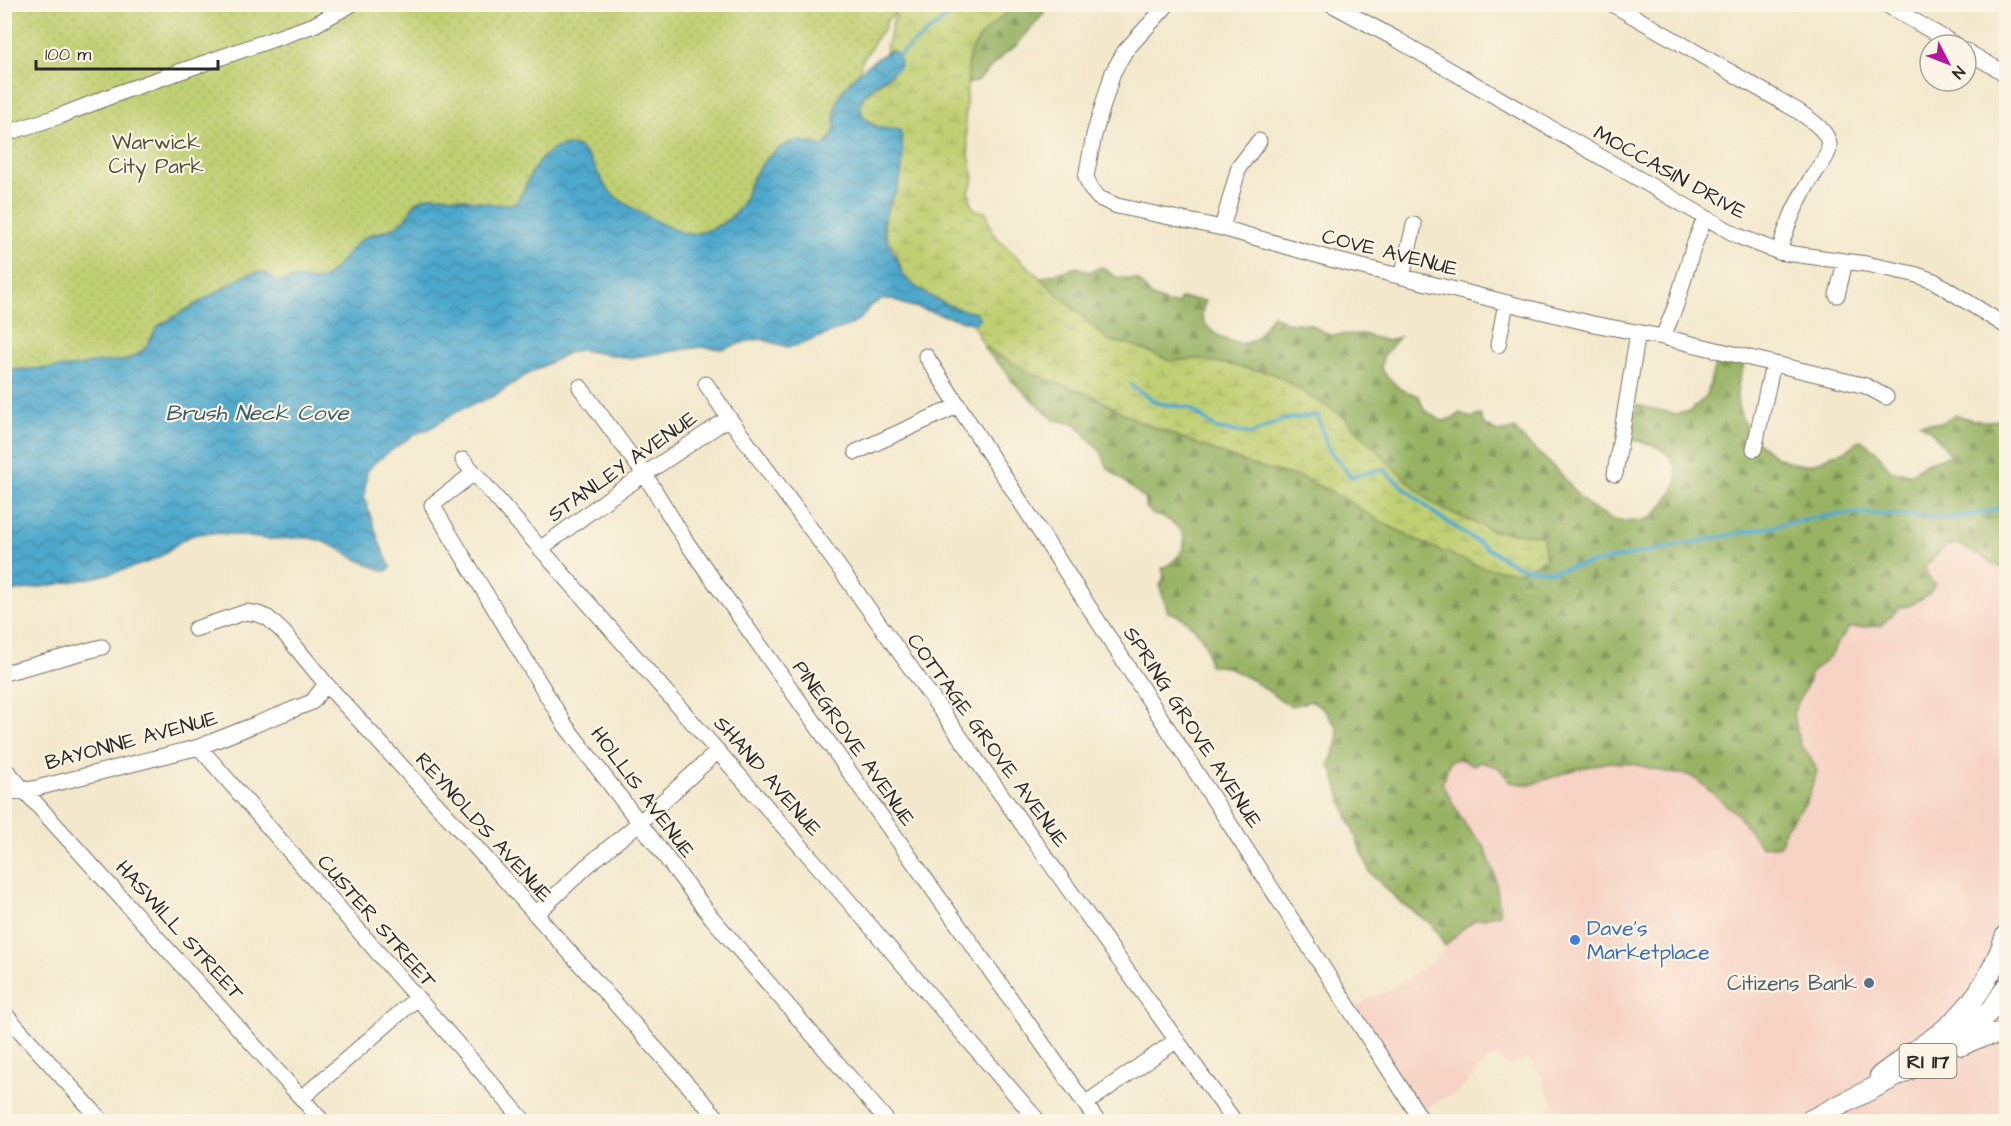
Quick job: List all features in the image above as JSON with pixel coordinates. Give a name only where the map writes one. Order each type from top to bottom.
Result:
[{"type":"main road","name":"RI 117","points":[[1855,1096],[1942,1032],[1979,992],[1995,964],[2007,935]]},
{"type":"main road","points":[[1979,992],[2002,998],[2007,1028]]},
{"type":"main road","name":"RI 117","points":[[1807,1122],[1934,1057],[1974,1026],[2002,998]]},
{"type":"main road","points":[[1934,1057],[1984,1035],[2007,1036]]},
{"type":"street","points":[[4,134],[314,25],[352,4]]},
{"type":"street","name":"COVE AVENUE","points":[[1168,4],[1125,51],[1113,72],[1094,135],[1086,177],[1091,189],[1099,198],[1117,206],[1222,228],[1506,303],[1593,324],[1663,337],[1866,386],[1886,397]]},
{"type":"street","name":"MOCCASIN DRIVE","points":[[1331,4],[1738,236],[1779,252],[1866,264],[1914,274],[1934,281],[2007,326]]},
{"type":"street","points":[[1612,4],[1798,111],[1816,124],[1826,136],[1829,145],[1826,156],[1812,177],[1785,233],[1779,252]]},
{"type":"street","points":[[1886,4],[1936,33]]},
{"type":"street","points":[[1978,58],[2007,74]]},
{"type":"street","points":[[1222,228],[1239,167],[1259,141]]},
{"type":"street","points":[[1663,337],[1677,306],[1693,248],[1706,217]]},
{"type":"street","points":[[1402,277],[1413,225]]},
{"type":"street","points":[[1837,295],[1845,262]]},
{"type":"street","points":[[1498,345],[1506,303]]},
{"type":"street","points":[[1615,474],[1638,332]]},
{"type":"street","name":"SPRING GROVE AVENUE","points":[[926,356],[1423,1122]]},
{"type":"street","points":[[1754,448],[1773,364]]},
{"type":"street","name":"COTTAGE GROVE AVENUE","points":[[706,384],[1235,1122]]},
{"type":"street","name":"PINEGROVE AVENUE","points":[[580,387],[645,475],[687,543],[1098,1122]]},
{"type":"street","points":[[856,452],[957,406]]},
{"type":"street","name":"STANLEY AVENUE","points":[[540,549],[609,498],[729,418]]},
{"type":"street","name":"SHAND AVENUE","points":[[463,460],[1039,1122]]},
{"type":"street","name":"HOLLIS AVENUE","points":[[474,473],[432,505],[565,725],[712,918],[888,1122]]},
{"type":"street","name":"REYNOLDS AVENUE","points":[[195,628],[246,612],[268,618],[284,633],[326,684],[536,914],[721,1122]]},
{"type":"street","points":[[4,673],[102,647]]},
{"type":"street","name":"BAYONNE AVENUE","points":[[4,793],[25,791],[199,747],[312,702],[326,684]]},
{"type":"street","name":"CUSTER STREET","points":[[199,747],[525,1122]]},
{"type":"street","points":[[536,914],[718,751]]},
{"type":"street","name":"HASWILL STREET","points":[[4,768],[323,1122]]},
{"type":"street","points":[[302,1098],[417,998]]},
{"type":"street","points":[[4,1013],[103,1122]]},
{"type":"street","points":[[1086,1104],[1176,1040]]},
{"type":"shaded area","points":[[1959,544],[1981,555],[1995,566],[2006,567],[2006,1121],[1550,1121],[1545,1115],[1553,1101],[1546,1090],[1544,1078],[1529,1060],[1506,1065],[1495,1057],[1488,1060],[1457,1093],[1437,1101],[1419,1114],[1353,1010],[1371,997],[1391,990],[1431,964],[1460,931],[1475,920],[1484,846],[1466,826],[1442,784],[1450,761],[1459,759],[1474,765],[1479,762],[1498,768],[1510,782],[1610,761],[1688,775],[1738,815],[1761,847],[1784,830],[1807,801],[1811,758],[1800,744],[1793,713],[1809,681],[1810,674],[1833,653],[1835,646],[1849,628],[1881,626],[1900,607],[1909,606],[1928,577],[1924,567],[1945,546]]},
{"type":"green space","name":"Warwick City Park","points":[[5,5],[893,5],[894,15],[887,20],[884,29],[861,62],[860,71],[842,90],[832,138],[824,146],[808,142],[793,142],[779,148],[766,159],[756,173],[743,202],[734,215],[707,231],[696,234],[681,232],[635,209],[609,191],[581,149],[567,145],[548,153],[539,161],[516,203],[491,204],[449,197],[416,201],[403,222],[394,228],[369,235],[323,279],[311,282],[300,278],[277,283],[263,273],[246,275],[159,326],[146,347],[135,356],[123,361],[98,362],[73,367],[5,370]]},
{"type":"green space","points":[[898,5],[1015,5],[981,35],[969,54],[965,122],[974,178],[969,192],[972,206],[978,211],[986,212],[992,232],[1003,244],[1108,340],[1132,345],[1170,361],[1199,359],[1274,374],[1343,416],[1426,498],[1441,508],[1493,531],[1542,536],[1546,558],[1520,572],[1486,568],[1423,543],[1301,477],[1252,465],[1136,420],[1093,396],[1038,376],[996,354],[984,345],[973,325],[976,313],[936,299],[918,289],[902,275],[895,251],[887,236],[885,218],[897,190],[876,126],[866,119],[861,112],[860,105],[868,92],[891,75],[891,50],[885,53],[885,51]]},
{"type":"green space","points":[[1015,5],[1051,5],[1017,45],[1003,55],[977,81],[968,84],[969,54],[981,35]]},
{"type":"green space","points":[[1077,267],[1089,272],[1102,267],[1116,277],[1138,280],[1152,297],[1164,303],[1178,304],[1181,298],[1206,301],[1202,315],[1208,328],[1222,338],[1238,343],[1255,339],[1273,315],[1286,322],[1309,324],[1330,335],[1362,334],[1388,341],[1399,337],[1383,357],[1381,367],[1400,389],[1419,396],[1424,410],[1442,421],[1454,418],[1460,413],[1471,418],[1480,415],[1484,424],[1497,432],[1514,429],[1560,473],[1589,506],[1617,521],[1637,521],[1650,518],[1670,496],[1677,482],[1673,463],[1661,449],[1618,437],[1623,402],[1676,414],[1691,411],[1707,395],[1718,352],[1746,358],[1737,395],[1739,409],[1751,434],[1772,454],[1798,464],[1812,464],[1833,454],[1841,453],[1861,440],[1875,450],[1891,471],[1911,473],[1926,463],[1951,455],[1932,432],[1920,423],[1942,422],[1955,414],[1980,421],[2006,419],[2006,567],[1995,566],[1981,555],[1959,544],[1945,546],[1925,567],[1928,577],[1935,584],[1929,594],[1909,606],[1900,607],[1881,626],[1849,628],[1835,646],[1833,653],[1810,674],[1809,681],[1793,713],[1800,744],[1811,758],[1817,771],[1807,801],[1784,830],[1781,845],[1761,847],[1738,815],[1688,775],[1633,764],[1610,762],[1576,769],[1530,785],[1510,782],[1498,767],[1479,762],[1474,765],[1460,759],[1450,761],[1442,784],[1466,826],[1484,846],[1495,875],[1500,914],[1475,920],[1445,946],[1432,925],[1399,901],[1370,873],[1329,764],[1337,745],[1338,729],[1323,708],[1312,701],[1290,706],[1252,680],[1227,667],[1209,665],[1207,650],[1202,639],[1185,620],[1168,612],[1160,587],[1164,576],[1162,569],[1175,560],[1183,549],[1184,537],[1180,530],[1166,519],[1153,515],[1145,506],[1145,499],[1108,468],[1101,452],[1076,424],[1054,420],[1011,380],[1008,373],[984,349],[984,345],[996,354],[1093,396],[1136,420],[1252,465],[1301,477],[1423,543],[1486,568],[1542,536],[1493,531],[1441,508],[1426,498],[1394,468],[1343,416],[1274,374],[1199,359],[1170,361],[1132,345],[1108,340],[1040,278]]},
{"type":"water","name":"Brush Neck Cove","points":[[891,50],[899,55],[900,66],[869,90],[861,105],[865,120],[882,128],[900,130],[903,152],[901,175],[884,219],[883,230],[902,275],[918,289],[936,300],[976,313],[980,318],[974,324],[903,304],[893,299],[881,300],[870,306],[853,324],[799,345],[787,347],[761,339],[724,349],[700,347],[629,358],[581,350],[570,352],[526,375],[494,396],[460,410],[427,430],[415,434],[375,462],[367,472],[364,497],[391,568],[386,571],[316,539],[266,539],[207,533],[191,536],[163,555],[133,567],[5,593],[5,370],[73,367],[98,362],[123,361],[135,356],[146,347],[158,326],[246,275],[263,272],[277,283],[297,278],[314,281],[328,276],[353,246],[363,238],[398,225],[417,202],[424,198],[444,196],[492,204],[516,203],[539,161],[551,151],[561,147],[573,146],[580,149],[591,161],[609,191],[647,216],[689,234],[708,230],[724,222],[737,211],[757,171],[775,151],[798,141],[825,146],[833,135],[835,109],[840,94],[852,79]]},
{"type":"waterway","points":[[899,55],[952,13],[956,4]]},
{"type":"waterway","points":[[1131,385],[1157,403],[1190,408],[1217,429],[1251,434],[1282,420],[1317,415],[1329,450],[1351,477],[1382,469],[1434,513],[1519,567],[1552,571],[1819,517],[1853,513],[1951,518],[2006,506]]},
{"type":"place","name":"Dave's Marketplace","points":[[1575,940]]},
{"type":"place","name":"Citizens Bank","points":[[1869,983]]}]
